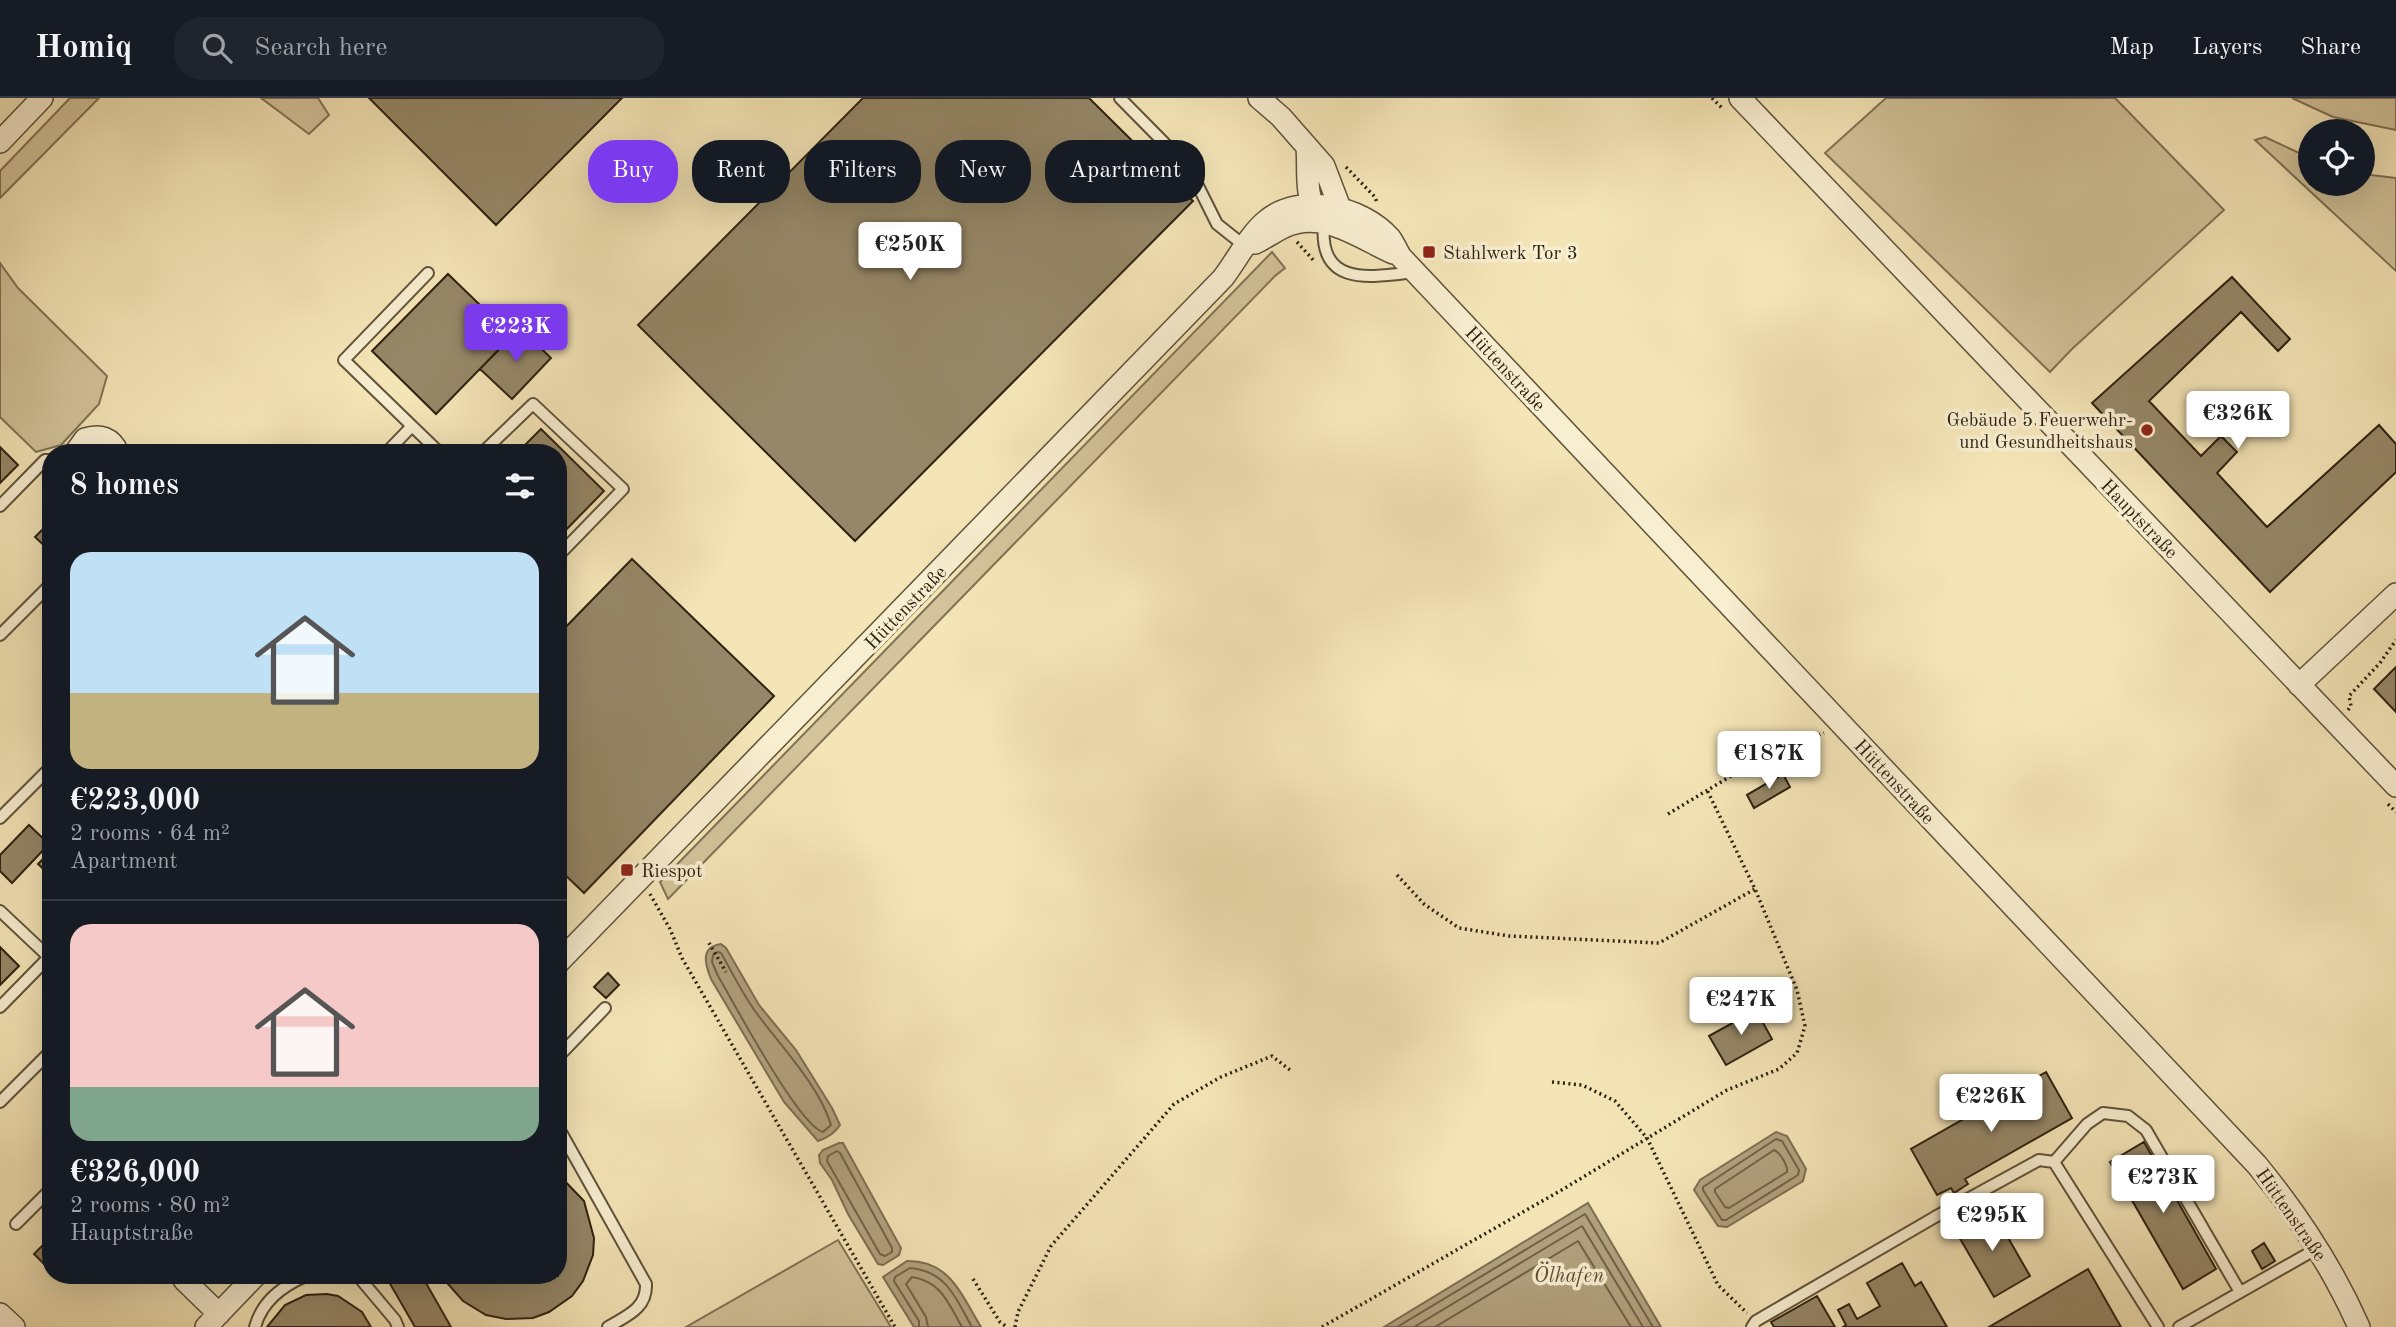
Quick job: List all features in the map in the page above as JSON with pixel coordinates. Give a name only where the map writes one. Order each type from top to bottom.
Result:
[{"type":"street","points":[[0,142],[42,98]]},
{"type":"street","points":[[1259,98],[1277,107],[1324,166],[1340,208]]},
{"type":"street","name":"Hauptstraße","points":[[1740,98],[2396,786]]},
{"type":"street","points":[[1307,147],[1311,206],[1324,223]]},
{"type":"street","name":"Hüttenstraße","points":[[567,945],[641,879],[1223,278],[1264,222],[1288,208],[1340,208],[1365,219],[1390,238],[1408,265],[2257,1165],[2286,1200],[2318,1248],[2359,1327]]},
{"type":"street","name":"Hüttenstraße","points":[[1246,247],[1286,226],[1309,221],[1357,233],[1408,265]]},
{"type":"street","points":[[81,444],[85,439],[99,436],[114,444]]},
{"type":"street","points":[[2299,685],[2396,594]]},
{"type":"street","points":[[187,1284],[212,1321],[248,1284]]},
{"type":"street","points":[[0,1314],[14,1327]]},
{"type":"lane","points":[[1120,98],[1189,169],[1217,224],[1246,247]]},
{"type":"lane","points":[[1324,223],[1326,255],[1337,269],[1354,276],[1408,265]]},
{"type":"lane","points":[[428,273],[344,360],[431,444]]},
{"type":"lane","points":[[491,444],[533,404],[624,488],[567,547]]},
{"type":"lane","points":[[395,444],[412,426]]},
{"type":"lane","points":[[0,506],[42,463]]},
{"type":"lane","points":[[0,635],[42,593]]},
{"type":"lane","points":[[0,818],[42,776]]},
{"type":"lane","points":[[0,911],[42,950]]},
{"type":"lane","points":[[0,1007],[42,966]]},
{"type":"lane","points":[[567,1048],[605,1008]]},
{"type":"lane","points":[[0,1102],[42,1060]]},
{"type":"lane","points":[[2054,1162],[2087,1124],[2103,1113],[2128,1116],[2146,1130],[2240,1292]]},
{"type":"lane","points":[[567,1143],[646,1284],[641,1305],[608,1327]]},
{"type":"lane","points":[[1754,1324],[1935,1217],[2039,1160],[2054,1162]]},
{"type":"lane","points":[[2054,1162],[2158,1327]]},
{"type":"lane","points":[[16,1224],[42,1198]]},
{"type":"lane","points":[[2179,1327],[2318,1248]]},
{"type":"lane","points":[[255,1327],[262,1309],[281,1288],[289,1284]]},
{"type":"lane","points":[[365,1284],[398,1327]]},
{"type":"path","points":[[2351,706],[2349,696],[2380,663],[2396,640]]},
{"type":"path","points":[[1668,814],[1769,753],[1842,725]]},
{"type":"path","points":[[1322,1327],[1565,1188],[1727,1090],[1779,1069],[1797,1054],[1805,1026],[1797,989],[1755,889],[1707,790]]},
{"type":"path","points":[[1397,875],[1424,904],[1459,928],[1509,936],[1659,943],[1755,889]]},
{"type":"path","points":[[641,879],[670,929],[682,958],[895,1327]]},
{"type":"path","points":[[709,943],[726,972]]},
{"type":"path","points":[[1015,1327],[1018,1312],[1051,1246],[1174,1104],[1221,1077],[1272,1056],[1290,1070]]},
{"type":"path","points":[[1552,1082],[1582,1085],[1615,1101],[1647,1138],[1718,1285],[1754,1324]]},
{"type":"path","points":[[973,1279],[1000,1322],[1007,1327]]},
{"type":"shaded area","points":[[70,98],[99,98],[0,198],[0,171]]},
{"type":"shaded area","points":[[261,98],[318,98],[329,115],[309,134]]},
{"type":"shaded area","points":[[1886,98],[2115,98],[2224,210],[2050,372],[1825,153]]},
{"type":"shaded area","points":[[2292,98],[2396,98],[2396,130],[2375,126],[2375,119],[2333,117]]},
{"type":"shaded area","points":[[2265,137],[2298,152],[2298,180],[2255,140]]},
{"type":"shaded area","points":[[2375,175],[2396,178],[2396,271],[2315,196],[2375,196]]},
{"type":"shaded area","points":[[1272,252],[1285,268],[668,899],[660,882]]},
{"type":"shaded area","points":[[0,263],[18,288],[107,376],[99,404],[62,444],[42,444],[42,450],[36,452],[0,417]]},
{"type":"shaded area","points":[[838,1240],[891,1327],[686,1327]]},
{"type":"water","points":[[721,944],[726,948],[759,1005],[796,1050],[832,1108],[840,1125],[828,1137],[818,1141],[784,1102],[711,979],[706,962],[707,952]]},
{"type":"water","points":[[1776,1132],[1787,1136],[1806,1169],[1803,1181],[1727,1227],[1718,1226],[1694,1190],[1700,1180]]},
{"type":"water","points":[[843,1143],[901,1248],[899,1255],[883,1265],[878,1264],[820,1163],[819,1155],[823,1150]]},
{"type":"water","name":"Ölhafen","points":[[1588,1203],[1661,1327],[1384,1327]]},
{"type":"water","points":[[907,1261],[922,1262],[944,1273],[961,1292],[981,1327],[914,1327],[883,1277]]},
{"type":"building","points":[[369,98],[622,98],[496,225]]},
{"type":"building","points":[[863,98],[1089,98],[1131,140],[1045,140],[1045,203],[1191,203],[855,541],[638,325],[759,203],[790,203],[790,172],[804,158],[804,203],[921,203],[921,140],[821,140]]},
{"type":"building","points":[[448,274],[512,336],[436,414],[372,351]]},
{"type":"building","name":"Gebäude 5 Feuerwehr- und Gesundheitshaus","points":[[2232,277],[2290,339],[2278,351],[2241,312],[2149,401],[2201,456],[2221,436],[2237,452],[2217,473],[2267,527],[2379,425],[2396,444],[2396,472],[2270,592],[2092,403]]},
{"type":"building","points":[[520,328],[551,358],[512,399],[480,369]]},
{"type":"building","points":[[541,429],[556,444],[526,444]]},
{"type":"building","points":[[0,447],[18,465],[0,483]]},
{"type":"building","points":[[567,455],[604,491],[567,529]]},
{"type":"building","points":[[42,530],[42,544],[35,537]]},
{"type":"building","points":[[632,559],[774,696],[584,893],[567,877],[567,626]]},
{"type":"building","points":[[2396,667],[2396,712],[2374,689]]},
{"type":"building","points":[[1783,774],[1790,787],[1754,808],[1747,795]]},
{"type":"building","points":[[29,825],[42,837],[42,851],[12,883],[0,871],[0,855]]},
{"type":"building","points":[[0,947],[19,966],[0,985]]},
{"type":"building","points":[[608,973],[619,985],[606,998],[594,987]]},
{"type":"building","points":[[1756,1010],[1772,1039],[1726,1065],[1709,1036]]},
{"type":"building","points":[[2046,1072],[2072,1118],[1965,1179],[1968,1184],[1954,1193],[1951,1188],[1937,1195],[1911,1149]]},
{"type":"building","points":[[2144,1142],[2216,1269],[2183,1289],[2110,1162]]},
{"type":"building","points":[[567,1183],[584,1201],[594,1238],[593,1255],[583,1281],[572,1296],[549,1312],[533,1318],[506,1319],[486,1315],[463,1301],[448,1284],[567,1284]]},
{"type":"building","points":[[1991,1208],[2030,1276],[1994,1297],[1955,1230]]},
{"type":"building","points":[[2264,1243],[2275,1261],[2262,1269],[2252,1251]]},
{"type":"building","points":[[42,1246],[42,1262],[34,1254]]},
{"type":"building","points":[[1902,1263],[1915,1286],[1921,1282],[1947,1327],[1843,1327],[1846,1325],[1838,1310],[1849,1304],[1857,1319],[1880,1306],[1867,1283]]},
{"type":"building","points":[[2088,1269],[2121,1327],[1989,1327]]},
{"type":"building","points":[[390,1284],[427,1284],[451,1327],[415,1327]]},
{"type":"building","points":[[306,1295],[338,1296],[362,1312],[371,1327],[267,1327],[285,1305]]},
{"type":"building","points":[[1817,1296],[1835,1327],[1774,1327],[1771,1322]]},
{"type":"place","name":"Stahlwerk Tor 3","points":[[1429,252]]},
{"type":"place","name":"Gebäude 5 Feuerwehr- und Gesundheitshaus","points":[[2147,430]]},
{"type":"place","name":"Riespot","points":[[627,870]]}]
